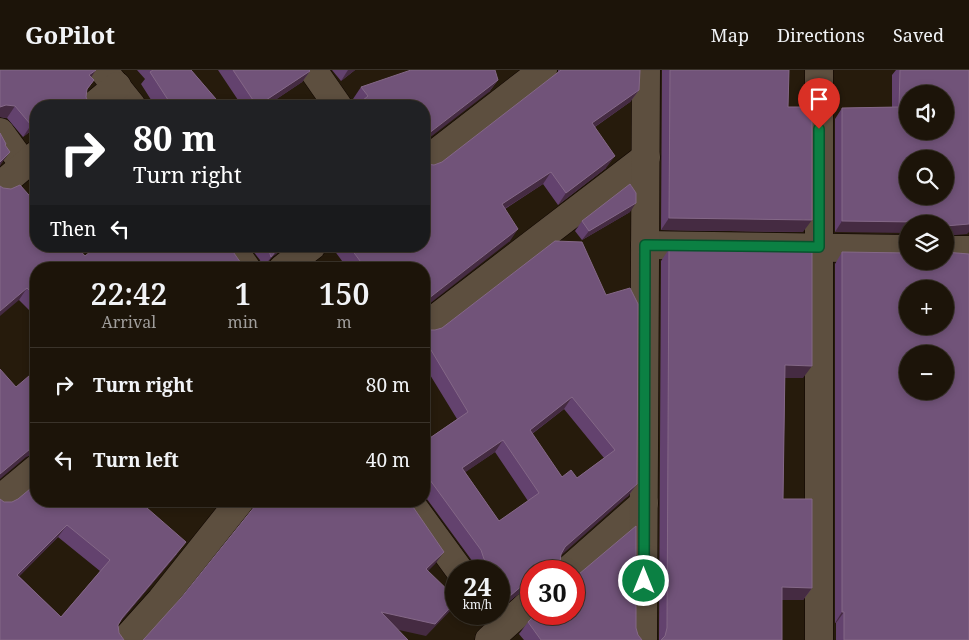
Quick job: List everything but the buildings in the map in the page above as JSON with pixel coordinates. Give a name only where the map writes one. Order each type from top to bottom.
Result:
[{"type":"street","points":[[312,70],[334,100]]},
{"type":"street","points":[[430,157],[543,70]]},
{"type":"street","points":[[643,640],[646,70]]},
{"type":"street","points":[[819,70],[819,640]]},
{"type":"street","points":[[101,100],[117,87]]},
{"type":"street","points":[[0,132],[30,160],[0,186]]},
{"type":"street","points":[[430,323],[646,156]]},
{"type":"street","points":[[645,245],[899,249]]},
{"type":"street","points":[[954,250],[969,250]]},
{"type":"street","points":[[291,262],[304,252]]},
{"type":"street","points":[[0,499],[30,475]]},
{"type":"street","points":[[579,560],[644,503]]},
{"type":"street","points":[[125,640],[161,600],[235,507]]},
{"type":"street","points":[[414,507],[452,560]]},
{"type":"street","points":[[494,627],[520,609]]},
{"type":"route","points":[[644,581],[645,245],[819,247],[819,129]]}]
